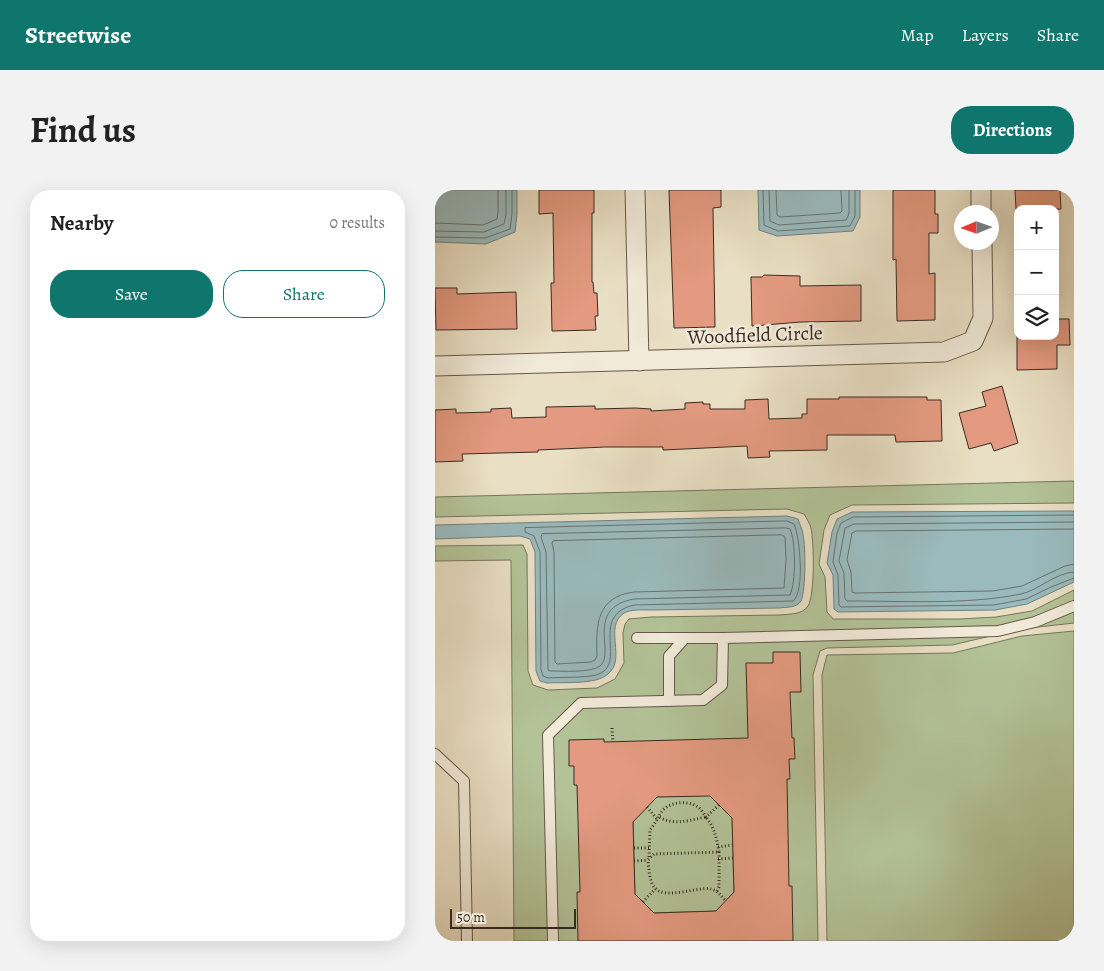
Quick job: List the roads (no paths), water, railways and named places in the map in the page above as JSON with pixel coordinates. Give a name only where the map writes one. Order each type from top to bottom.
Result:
[{"type":"street","points":[[635,190],[639,361]]},
{"type":"street","points":[[981,190],[981,205]]},
{"type":"street","name":"Woodfield Circle","points":[[435,366],[944,352],[973,342],[983,318],[982,250]]},
{"type":"lane","points":[[637,638],[723,638],[998,631],[1035,622],[1074,606]]},
{"type":"lane","points":[[669,701],[669,656],[685,638]]},
{"type":"lane","points":[[553,941],[548,735],[581,703],[703,700],[722,685],[723,638]]},
{"type":"lane","points":[[435,754],[464,781],[467,941]]},
{"type":"water","points":[[435,190],[517,190],[515,232],[486,244],[435,242]]},
{"type":"water","points":[[758,190],[860,190],[860,217],[853,231],[777,236],[759,230]]},
{"type":"water","points":[[1074,511],[1074,582],[1027,604],[995,610],[838,612],[834,609],[833,575],[827,563],[832,532],[837,519],[852,512]]},
{"type":"water","points":[[787,516],[798,519],[803,536],[805,577],[803,596],[797,605],[779,608],[634,610],[624,613],[618,619],[615,626],[616,660],[613,668],[603,678],[579,682],[547,683],[540,681],[536,671],[535,552],[530,539],[520,536],[435,539],[435,525]]}]
